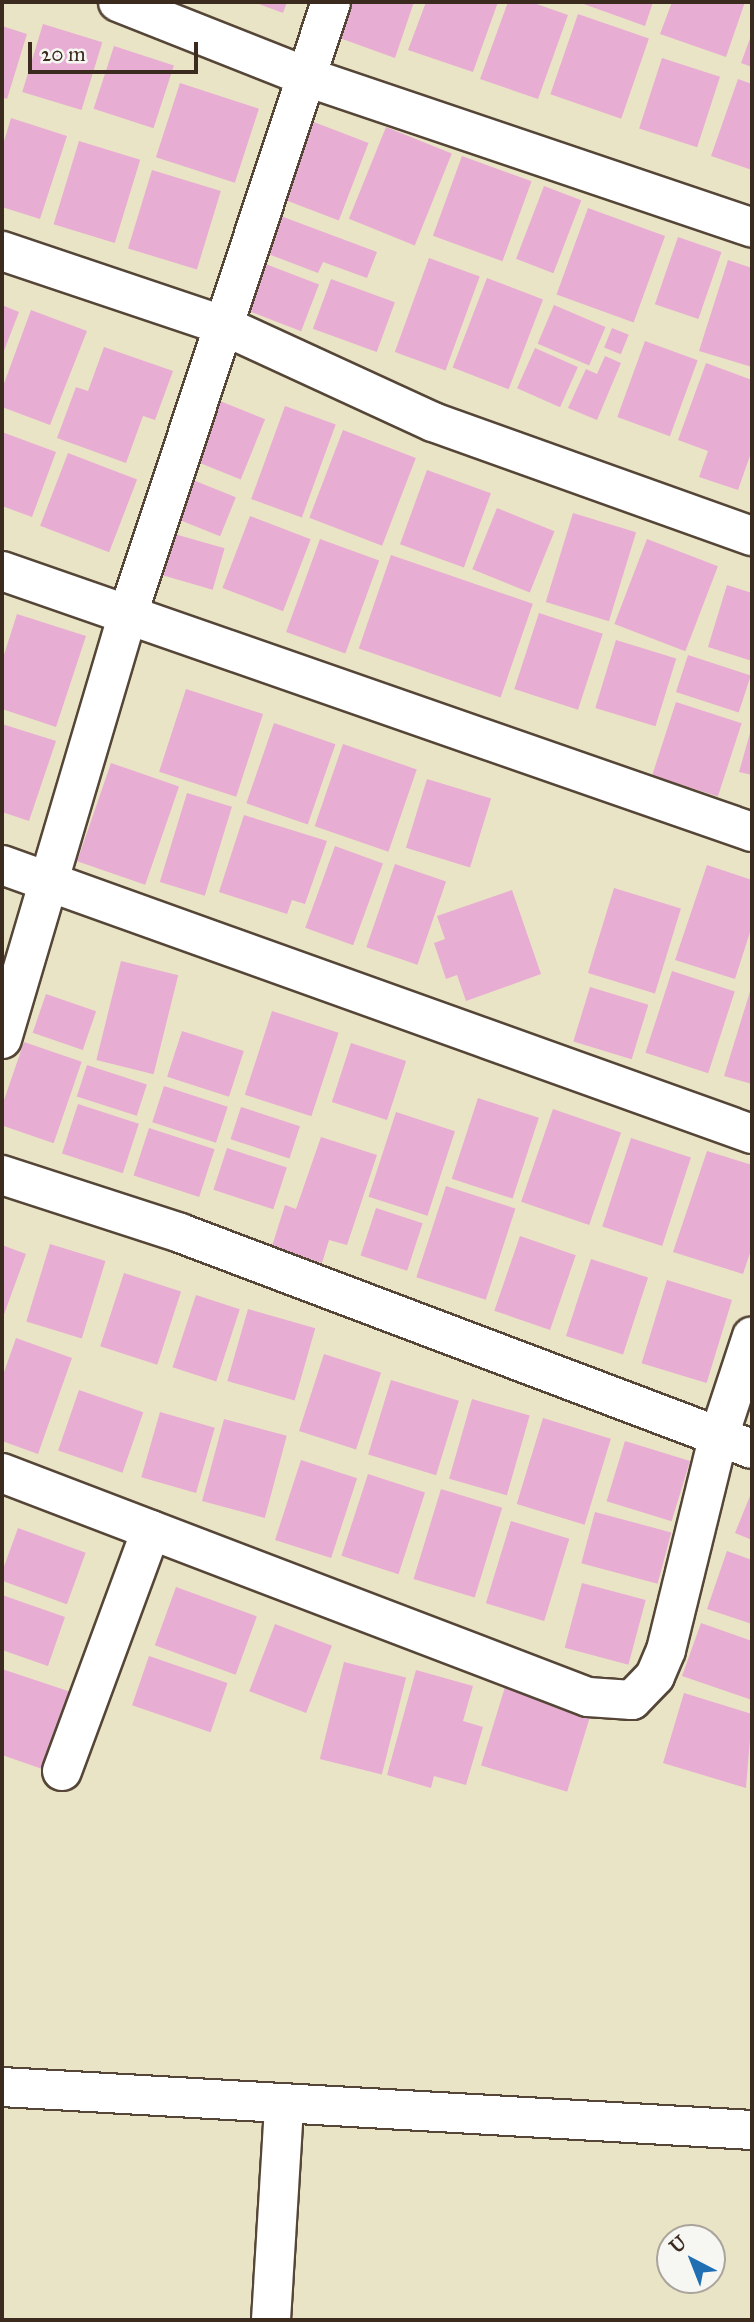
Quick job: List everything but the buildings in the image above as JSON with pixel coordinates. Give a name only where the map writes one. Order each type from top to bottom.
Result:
[{"type":"street","points":[[118,2],[307,77],[752,228]]},
{"type":"street","points":[[2,1039],[51,883],[127,617],[331,2]]},
{"type":"street","points":[[2,251],[222,325],[433,422],[752,536]]},
{"type":"street","points":[[2,571],[127,617],[752,832]]},
{"type":"street","points":[[2,865],[752,1134]]},
{"type":"street","points":[[2,1175],[180,1233],[735,1444]]},
{"type":"street","points":[[2,1473],[588,1697],[632,1700],[655,1676],[666,1650],[735,1444],[752,1336]]},
{"type":"street","points":[[62,1771],[151,1530]]},
{"type":"street","points":[[2,2087],[752,2130]]},
{"type":"street","points":[[271,2320],[284,2105]]}]
